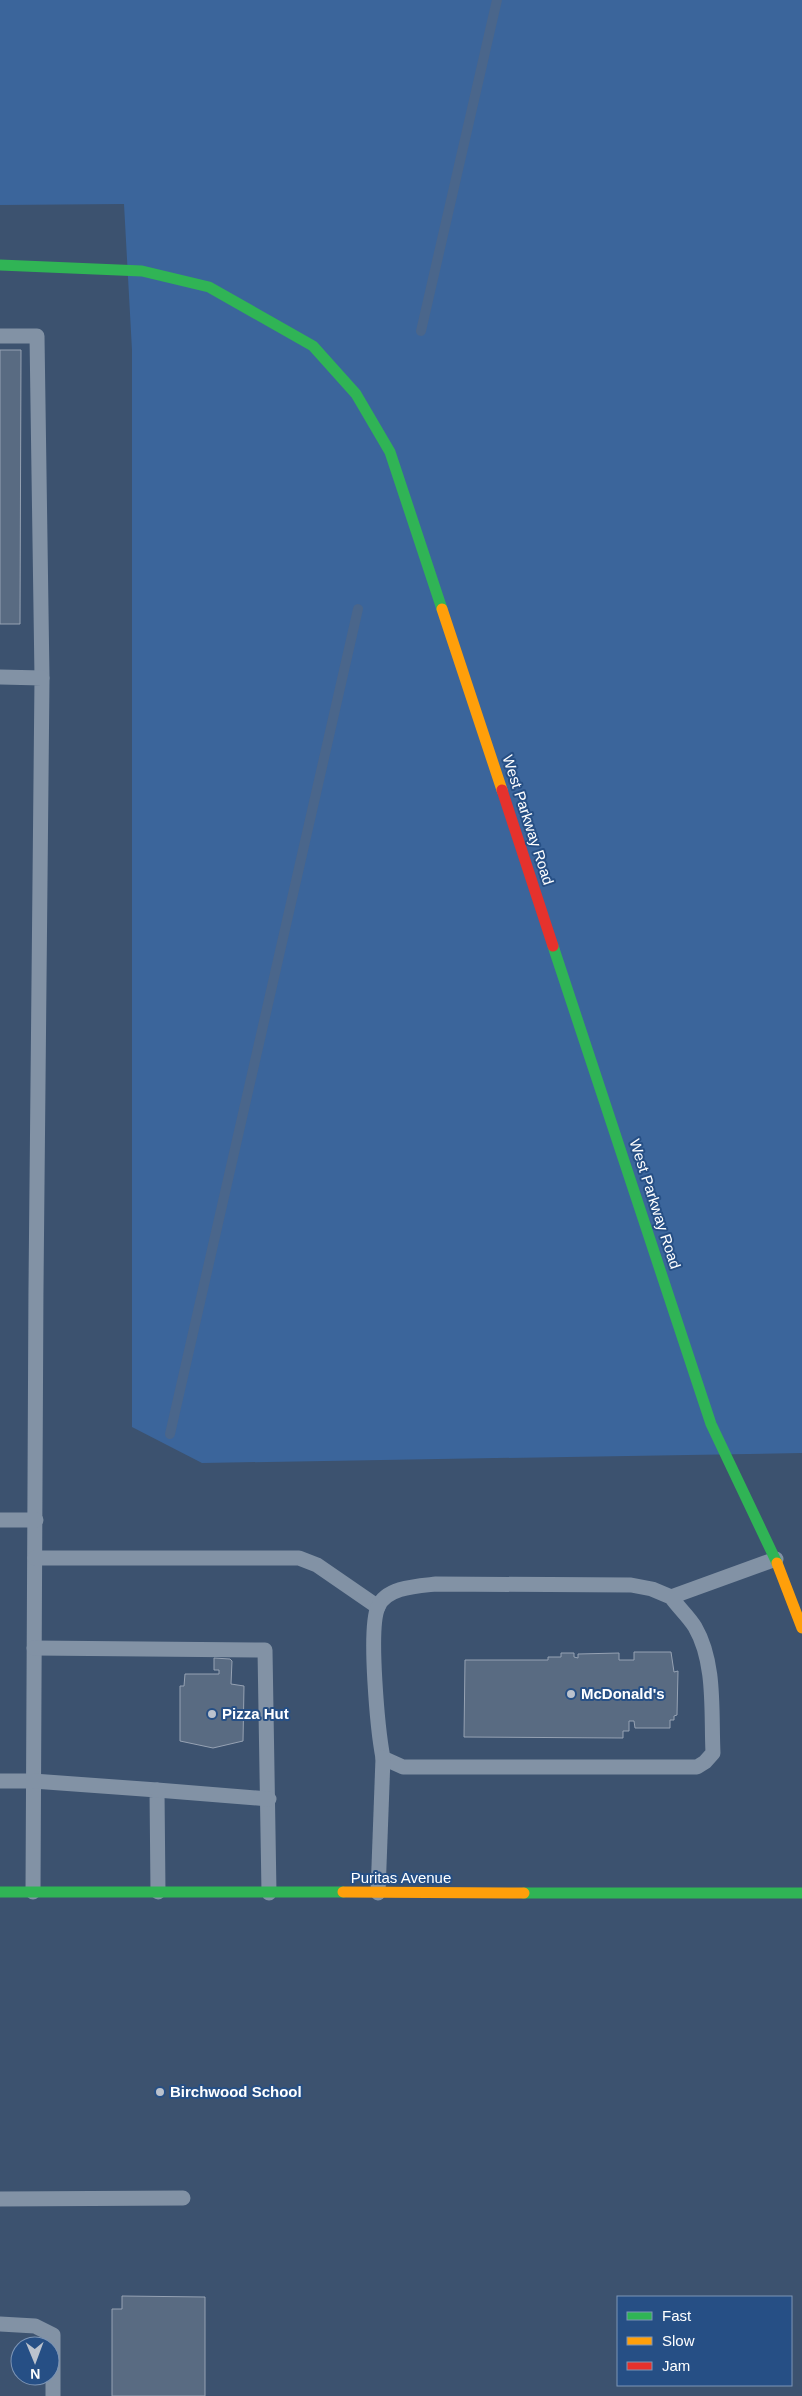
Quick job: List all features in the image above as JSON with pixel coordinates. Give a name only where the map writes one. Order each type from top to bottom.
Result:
[{"type":"street","name":"West Parkway Road","points":[[0,265],[142,270],[209,287],[313,346],[356,394],[390,452],[711,1424],[776,1558],[802,1628]]},
{"type":"street","name":"Puritas Avenue","points":[[0,1892],[802,1893]]},
{"type":"lane","points":[[0,336],[37,336],[42,678],[35,1263],[36,1520],[33,1892]]},
{"type":"lane","points":[[0,677],[42,678]]},
{"type":"lane","points":[[0,1520],[36,1520]]},
{"type":"lane","points":[[35,1558],[299,1558],[317,1565],[378,1607]]},
{"type":"lane","points":[[671,1597],[776,1558]]},
{"type":"lane","points":[[378,1892],[383,1758],[379,1737],[373,1631],[378,1607],[390,1594],[411,1587],[436,1584],[631,1585],[652,1589],[671,1597],[695,1628],[705,1653],[710,1686],[713,1753],[706,1762],[697,1767],[402,1767],[383,1758]]},
{"type":"lane","points":[[34,1648],[265,1650],[270,1799],[269,1893]]},
{"type":"lane","points":[[0,1781],[33,1780],[270,1799]]},
{"type":"lane","points":[[157,1790],[158,1892]]},
{"type":"lane","points":[[0,2199],[183,2198]]},
{"type":"lane","points":[[0,2324],[35,2326],[53,2335],[53,2396]]},
{"type":"shaded area","points":[[0,0],[802,0],[802,1453],[202,1463],[132,1427],[132,350],[124,204],[0,205]]},
{"type":"building","points":[[0,350],[21,350],[20,624],[0,624]]},
{"type":"building","name":"McDonald's","points":[[634,1652],[671,1652],[674,1672],[678,1671],[677,1715],[674,1716],[674,1720],[670,1720],[670,1728],[635,1728],[634,1721],[629,1721],[629,1731],[623,1731],[623,1738],[464,1737],[465,1660],[548,1660],[548,1657],[561,1657],[561,1653],[574,1653],[574,1657],[578,1658],[578,1654],[619,1653],[619,1660],[634,1660]]},
{"type":"building","name":"Pizza Hut","points":[[214,1658],[230,1659],[232,1661],[231,1684],[244,1686],[243,1741],[213,1748],[180,1741],[180,1686],[184,1686],[185,1674],[219,1674],[219,1670],[214,1670]]},
{"type":"building","points":[[122,2296],[205,2297],[205,2396],[112,2396],[112,2309],[122,2309]]},
{"type":"waterway","points":[[421,331],[497,0]]},
{"type":"waterway","points":[[170,1434],[358,609]]},
{"type":"traffic: fast","points":[[0,265],[142,271],[209,287],[313,346],[356,394],[390,452],[442,609]]},
{"type":"traffic: fast","points":[[553,946],[711,1424],[777,1563]]},
{"type":"traffic: fast","points":[[0,1892],[343,1892]]},
{"type":"traffic: fast","points":[[524,1893],[802,1893]]},
{"type":"traffic: slow","points":[[442,609],[502,790]]},
{"type":"traffic: slow","points":[[777,1563],[802,1628]]},
{"type":"traffic: slow","points":[[343,1892],[524,1893]]},
{"type":"traffic: jam","points":[[502,790],[553,946]]},
{"type":"place","name":"McDonald's","points":[[571,1694]]},
{"type":"place","name":"Pizza Hut","points":[[212,1714]]},
{"type":"place","name":"Birchwood School","points":[[160,2092]]}]
